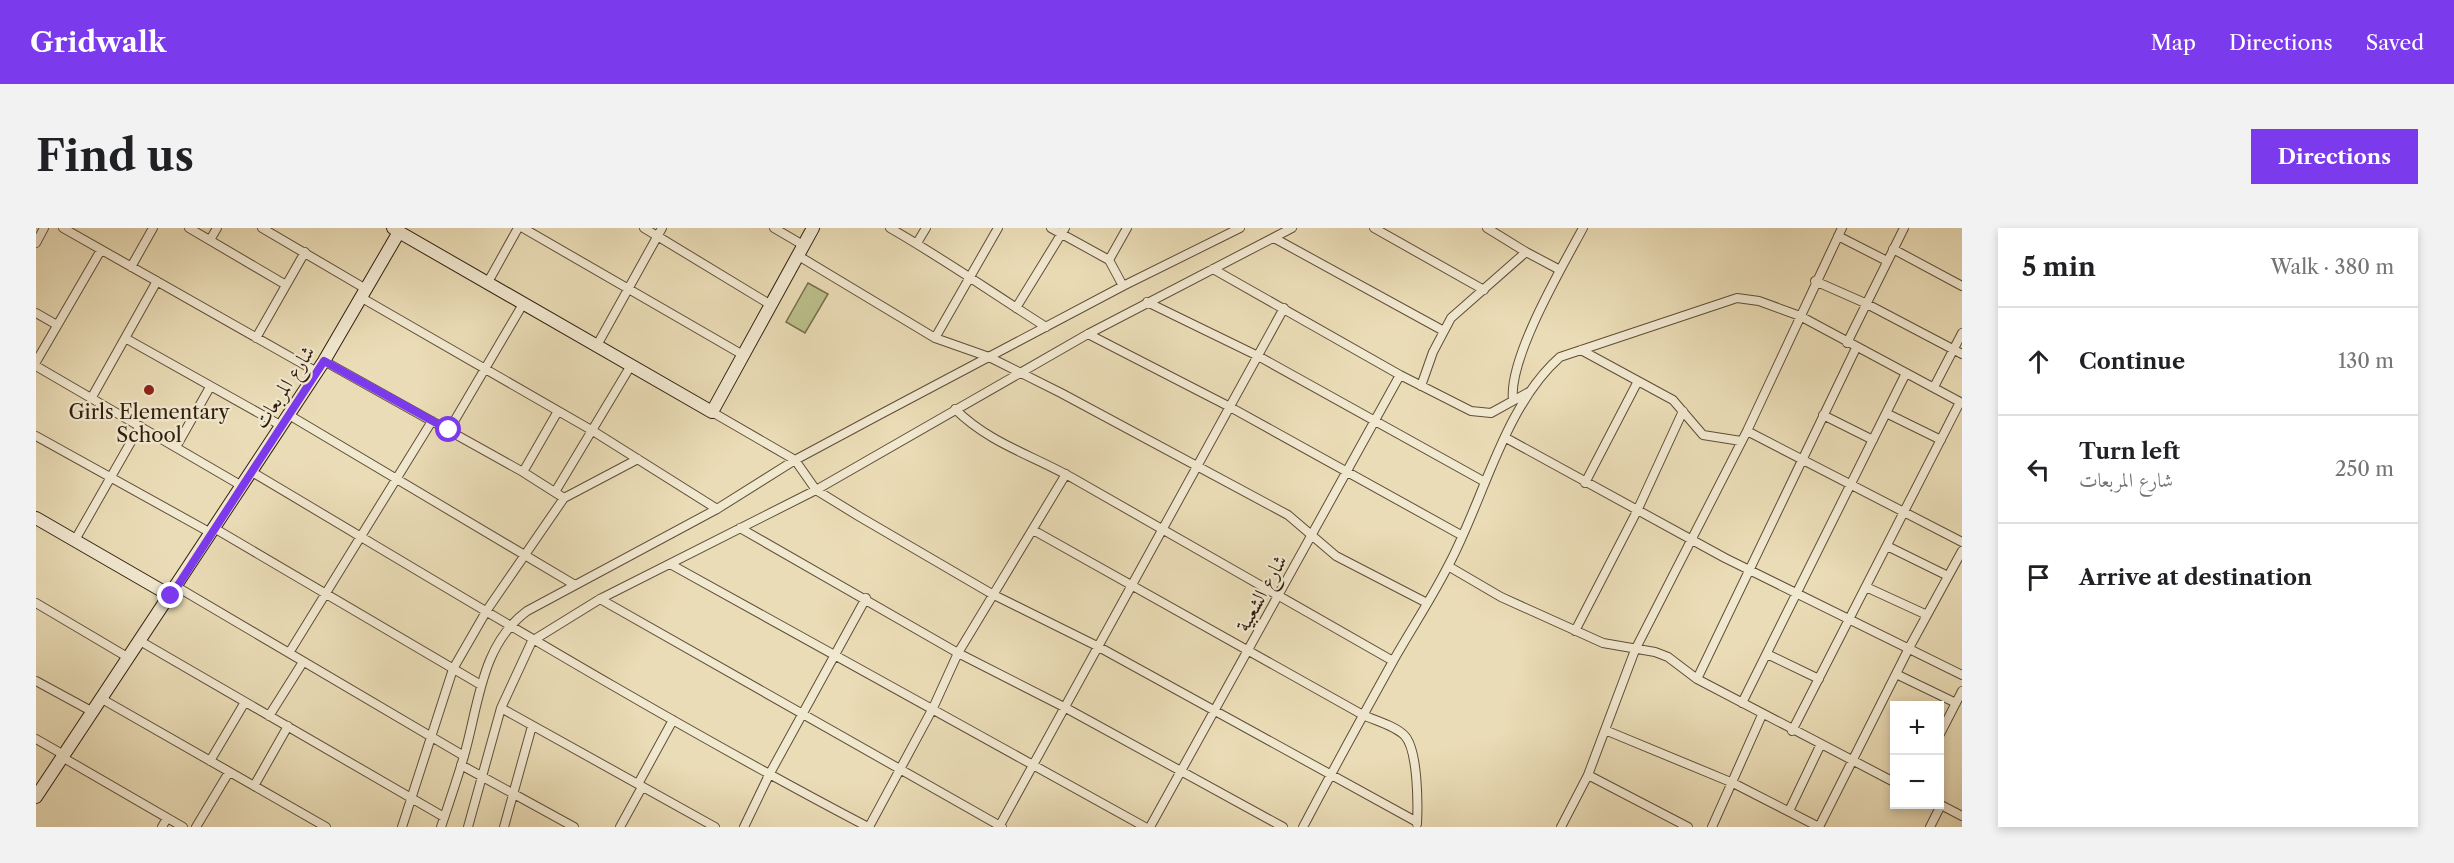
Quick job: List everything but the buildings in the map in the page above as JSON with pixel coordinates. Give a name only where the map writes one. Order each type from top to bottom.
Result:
[{"type":"street","points":[[36,243],[44,228]]},
{"type":"street","points":[[63,228],[256,338],[449,430],[564,498]]},
{"type":"street","points":[[131,267],[153,228]]},
{"type":"street","points":[[189,228],[286,285]]},
{"type":"street","points":[[210,240],[217,228]]},
{"type":"street","points":[[262,228],[305,252],[364,293],[486,369],[593,431],[717,508]]},
{"type":"street","points":[[488,282],[518,228]]},
{"type":"street","points":[[523,228],[743,355]]},
{"type":"street","points":[[644,228],[660,232],[771,305]]},
{"type":"street","points":[[774,228],[800,250],[935,338],[988,357],[1019,372],[1288,515],[1336,556],[1427,603]]},
{"type":"street","points":[[712,412],[813,228]]},
{"type":"street","points":[[890,228],[970,276],[990,293],[1046,327]]},
{"type":"street","points":[[917,243],[926,228]]},
{"type":"street","points":[[935,338],[998,228]]},
{"type":"street","points":[[1051,228],[1063,231],[1109,260],[1123,286]]},
{"type":"street","points":[[1109,260],[1127,228]]},
{"type":"street","points":[[441,827],[463,760],[481,685],[500,638],[510,624],[527,611],[717,508],[795,460],[1123,286],[1240,228]]},
{"type":"street","points":[[468,827],[501,708],[532,641],[600,599],[816,490],[1088,334],[1292,228]]},
{"type":"street","points":[[1374,228],[1484,290]]},
{"type":"street","points":[[1487,228],[1560,270]]},
{"type":"street","points":[[1513,400],[1513,375],[1560,270],[1583,228]]},
{"type":"street","points":[[1846,343],[1904,228]]},
{"type":"street","points":[[396,230],[630,367],[795,460],[816,490],[992,594],[1097,646],[1417,825]]},
{"type":"street","name":"شارع المربعات","points":[[36,797],[321,367],[364,293],[396,230]]},
{"type":"street","points":[[1016,308],[1063,231]]},
{"type":"street","points":[[596,347],[660,232]]},
{"type":"street","points":[[1562,827],[1588,775],[1635,650],[1747,431],[1815,281],[1840,232],[1887,261]]},
{"type":"street","points":[[1275,238],[1442,330]]},
{"type":"street","points":[[1893,249],[1962,286]]},
{"type":"street","points":[[36,362],[101,250]]},
{"type":"street","points":[[256,338],[305,252]]},
{"type":"street","points":[[1421,386],[1442,330],[1451,318],[1526,252]]},
{"type":"street","points":[[1213,269],[1400,375],[1471,411],[1491,413],[1529,392]]},
{"type":"street","points":[[1815,281],[1865,303],[1958,352]]},
{"type":"street","points":[[92,398],[157,282]]},
{"type":"street","points":[[1303,827],[1393,661],[1448,566],[1506,438],[1529,392],[1545,370],[1560,357],[1737,298],[1759,301],[1800,316],[1846,343],[1961,403],[1792,731]]},
{"type":"street","points":[[1147,302],[1258,356],[1485,482]]},
{"type":"street","points":[[449,430],[523,304]]},
{"type":"street","points":[[600,599],[1000,827],[1161,528],[1284,308]]},
{"type":"street","points":[[36,313],[57,325]]},
{"type":"street","points":[[1934,387],[1958,352],[1962,333]]},
{"type":"street","points":[[1088,334],[1230,407],[1461,535]]},
{"type":"street","points":[[125,338],[210,387],[285,421],[396,479],[575,585]]},
{"type":"street","points":[[1697,679],[1856,348]]},
{"type":"street","points":[[1581,350],[1673,400],[1703,435],[1742,441]]},
{"type":"street","points":[[36,366],[242,486]]},
{"type":"street","points":[[555,492],[630,367]]},
{"type":"street","points":[[1742,702],[1906,373]]},
{"type":"street","name":"شارع الشعبية","points":[[1150,827],[1377,421],[1400,375]]},
{"type":"street","points":[[1585,483],[1638,381]]},
{"type":"street","points":[[176,447],[210,387]]},
{"type":"street","points":[[956,409],[973,427],[1001,444],[1066,474],[1393,661]]},
{"type":"street","points":[[523,472],[558,411]]},
{"type":"street","points":[[1575,631],[1637,511],[1683,411]]},
{"type":"street","points":[[1886,413],[1941,440]]},
{"type":"street","points":[[1823,416],[1873,440]]},
{"type":"street","points":[[289,653],[432,421]]},
{"type":"street","points":[[75,540],[140,426]]},
{"type":"street","points":[[1747,431],[1962,542]]},
{"type":"street","points":[[36,435],[325,594],[481,685]]},
{"type":"street","points":[[1506,438],[1690,540],[1962,675]]},
{"type":"street","points":[[402,827],[453,669],[487,610],[564,498],[638,459]]},
{"type":"street","points":[[252,472],[487,610],[532,641],[769,775],[868,827],[933,708],[958,653],[1066,474]]},
{"type":"street","points":[[36,518],[289,653],[430,735],[482,776],[574,827]]},
{"type":"street","points":[[740,528],[866,598],[958,653],[1064,707],[1283,827]]},
{"type":"street","points":[[1033,530],[1363,715],[1398,730],[1409,741],[1417,781],[1417,825]]},
{"type":"street","points":[[1887,546],[1948,576]]},
{"type":"street","points":[[1605,730],[1733,783],[1819,827],[1909,648],[1962,551]]},
{"type":"street","points":[[670,564],[1145,827]]},
{"type":"street","points":[[1448,566],[1501,597],[1603,643],[1655,652],[1668,657],[1697,679],[1762,715],[1890,780]]},
{"type":"street","points":[[1866,586],[1927,615]]},
{"type":"street","points":[[744,827],[769,775],[837,655],[866,598]]},
{"type":"street","points":[[36,603],[129,658]]},
{"type":"street","points":[[140,641],[444,817]]},
{"type":"street","points":[[1767,654],[1819,679]]},
{"type":"street","points":[[269,716],[303,662]]},
{"type":"street","points":[[1896,674],[1956,702]]},
{"type":"street","points":[[36,681],[93,712]]},
{"type":"street","points":[[1944,726],[1962,691]]},
{"type":"street","points":[[102,699],[326,827]]},
{"type":"street","points":[[210,761],[245,702]]},
{"type":"street","points":[[501,708],[715,827]]},
{"type":"street","points":[[1712,827],[1762,715]]},
{"type":"street","points":[[620,827],[673,720]]},
{"type":"street","points":[[254,786],[288,726]]},
{"type":"street","points":[[504,827],[532,726]]},
{"type":"street","points":[[36,739],[183,827]]},
{"type":"street","points":[[1789,811],[1820,746]]},
{"type":"street","points":[[196,827],[229,772]]},
{"type":"street","points":[[1588,775],[1688,827]]},
{"type":"street","points":[[1944,807],[1961,813]]},
{"type":"street","points":[[1930,827],[1938,809]]},
{"type":"street","points":[[162,827],[167,818]]},
{"type":"green space","points":[[808,283],[828,294],[805,333],[786,322]]},
{"type":"place","name":"Girls Elementary School","points":[[149,390]]},
{"type":"route","points":[[171,596],[324,361],[449,430]]}]
